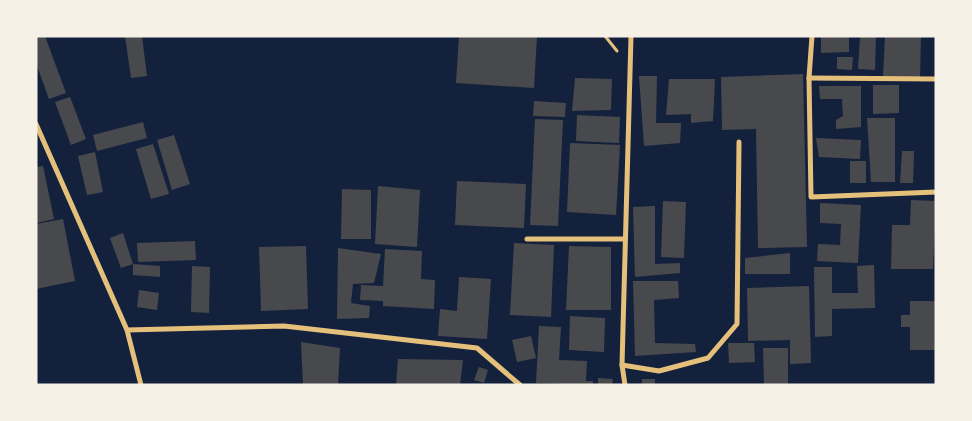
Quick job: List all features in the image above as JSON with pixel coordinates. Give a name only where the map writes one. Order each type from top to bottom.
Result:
[{"type":"street","points":[[626,385],[622,365],[630,112],[630,36]]},
{"type":"street","points":[[812,36],[809,78],[811,197],[936,192]]},
{"type":"street","points":[[809,78],[936,79]]},
{"type":"street","points":[[36,124],[127,330],[141,385]]},
{"type":"street","points":[[622,365],[659,371],[708,358],[736,324],[739,142]]},
{"type":"street","points":[[527,239],[625,239]]},
{"type":"street","points":[[127,330],[284,326],[477,348],[520,385]]},
{"type":"building","points":[[36,36],[45,36],[66,93],[49,99],[36,63]]},
{"type":"building","points":[[125,36],[142,36],[147,76],[131,78]]},
{"type":"building","points":[[459,36],[537,36],[534,88],[456,83]]},
{"type":"building","points":[[821,36],[849,36],[849,52],[821,53]]},
{"type":"building","points":[[860,36],[876,36],[875,70],[858,69]]},
{"type":"building","points":[[885,36],[921,36],[920,79],[883,77]]},
{"type":"building","points":[[837,57],[853,57],[852,70],[837,69]]},
{"type":"building","points":[[803,74],[807,247],[758,248],[756,129],[722,130],[721,77]]},
{"type":"building","points":[[639,76],[657,76],[656,123],[681,123],[680,143],[644,146]]},
{"type":"building","points":[[575,78],[612,79],[611,110],[572,111]]},
{"type":"building","points":[[669,79],[715,79],[713,121],[691,123],[691,114],[666,115]]},
{"type":"building","points":[[873,85],[899,85],[899,113],[873,114]]},
{"type":"building","points":[[819,86],[861,86],[861,127],[836,129],[836,120],[843,116],[842,99],[820,99]]},
{"type":"building","points":[[70,97],[86,139],[71,145],[55,102]]},
{"type":"building","points":[[534,101],[566,103],[565,117],[533,116]]},
{"type":"building","points":[[577,115],[620,117],[619,143],[576,141]]},
{"type":"building","points":[[867,118],[895,118],[895,182],[871,182]]},
{"type":"building","points":[[535,119],[563,120],[558,226],[530,225]]},
{"type":"building","points":[[143,122],[147,138],[97,151],[93,135]]},
{"type":"building","points":[[174,135],[190,184],[172,190],[157,140]]},
{"type":"building","points":[[816,138],[861,140],[860,159],[819,157]]},
{"type":"building","points":[[570,143],[620,145],[616,215],[567,212]]},
{"type":"building","points":[[153,144],[169,194],[151,199],[136,149]]},
{"type":"building","points":[[902,151],[914,151],[913,183],[900,183]]},
{"type":"building","points":[[95,152],[103,192],[87,195],[78,156]]},
{"type":"building","points":[[850,161],[866,161],[866,183],[850,183]]},
{"type":"building","points":[[43,166],[54,219],[36,223],[36,167]]},
{"type":"building","points":[[457,181],[526,184],[524,228],[455,225]]},
{"type":"building","points":[[378,186],[420,190],[417,247],[375,244]]},
{"type":"building","points":[[342,189],[371,190],[371,239],[341,239]]},
{"type":"building","points":[[911,200],[936,201],[933,269],[891,269],[892,225],[910,225]]},
{"type":"building","points":[[663,201],[686,202],[684,258],[661,257]]},
{"type":"building","points":[[820,203],[861,205],[858,263],[817,261],[818,244],[840,245],[841,224],[820,223]]},
{"type":"building","points":[[655,206],[655,264],[680,263],[680,273],[635,277],[633,207]]},
{"type":"building","points":[[63,219],[75,281],[36,289],[36,224]]},
{"type":"building","points":[[123,233],[133,264],[121,268],[110,238]]},
{"type":"building","points":[[195,241],[196,260],[138,262],[137,243]]},
{"type":"building","points":[[514,243],[554,245],[551,317],[510,315]]},
{"type":"building","points":[[306,246],[308,309],[261,311],[259,247]]},
{"type":"building","points":[[569,246],[611,247],[611,310],[566,310]]},
{"type":"building","points":[[338,248],[381,254],[374,283],[353,284],[351,303],[370,306],[369,318],[337,319]]},
{"type":"building","points":[[385,249],[422,251],[421,279],[435,280],[434,309],[383,306],[383,301],[360,300],[361,285],[383,286]]},
{"type":"building","points":[[790,253],[790,274],[745,274],[745,258]]},
{"type":"building","points":[[133,264],[160,266],[160,277],[133,275]]},
{"type":"building","points":[[874,265],[875,308],[832,309],[832,336],[815,337],[814,267],[832,267],[832,293],[858,293],[857,266]]},
{"type":"building","points":[[192,266],[210,267],[209,313],[191,312]]},
{"type":"building","points":[[459,277],[491,279],[487,339],[438,336],[440,309],[457,311]]},
{"type":"building","points":[[633,281],[678,281],[679,298],[654,300],[655,343],[695,344],[696,352],[635,356]]},
{"type":"building","points":[[809,286],[811,363],[790,364],[790,340],[748,341],[747,288]]},
{"type":"building","points":[[139,290],[159,293],[157,310],[137,307]]},
{"type":"building","points":[[910,301],[936,301],[936,350],[910,350],[910,327],[901,327],[901,315],[910,315]]},
{"type":"building","points":[[570,316],[605,318],[604,352],[569,350]]},
{"type":"building","points":[[539,326],[561,327],[559,360],[587,361],[586,381],[593,381],[593,385],[536,383]]},
{"type":"building","points":[[531,336],[536,358],[517,362],[512,340]]},
{"type":"building","points":[[301,342],[340,348],[338,385],[303,385]]},
{"type":"building","points":[[728,343],[754,343],[755,362],[729,363]]},
{"type":"building","points":[[763,348],[788,348],[788,385],[764,385]]},
{"type":"building","points":[[398,359],[463,360],[460,385],[396,385]]},
{"type":"building","points":[[479,367],[488,370],[484,383],[474,380]]},
{"type":"building","points":[[598,378],[613,379],[612,385],[598,385]]},
{"type":"building","points":[[642,379],[655,379],[655,385],[642,385]]}]
